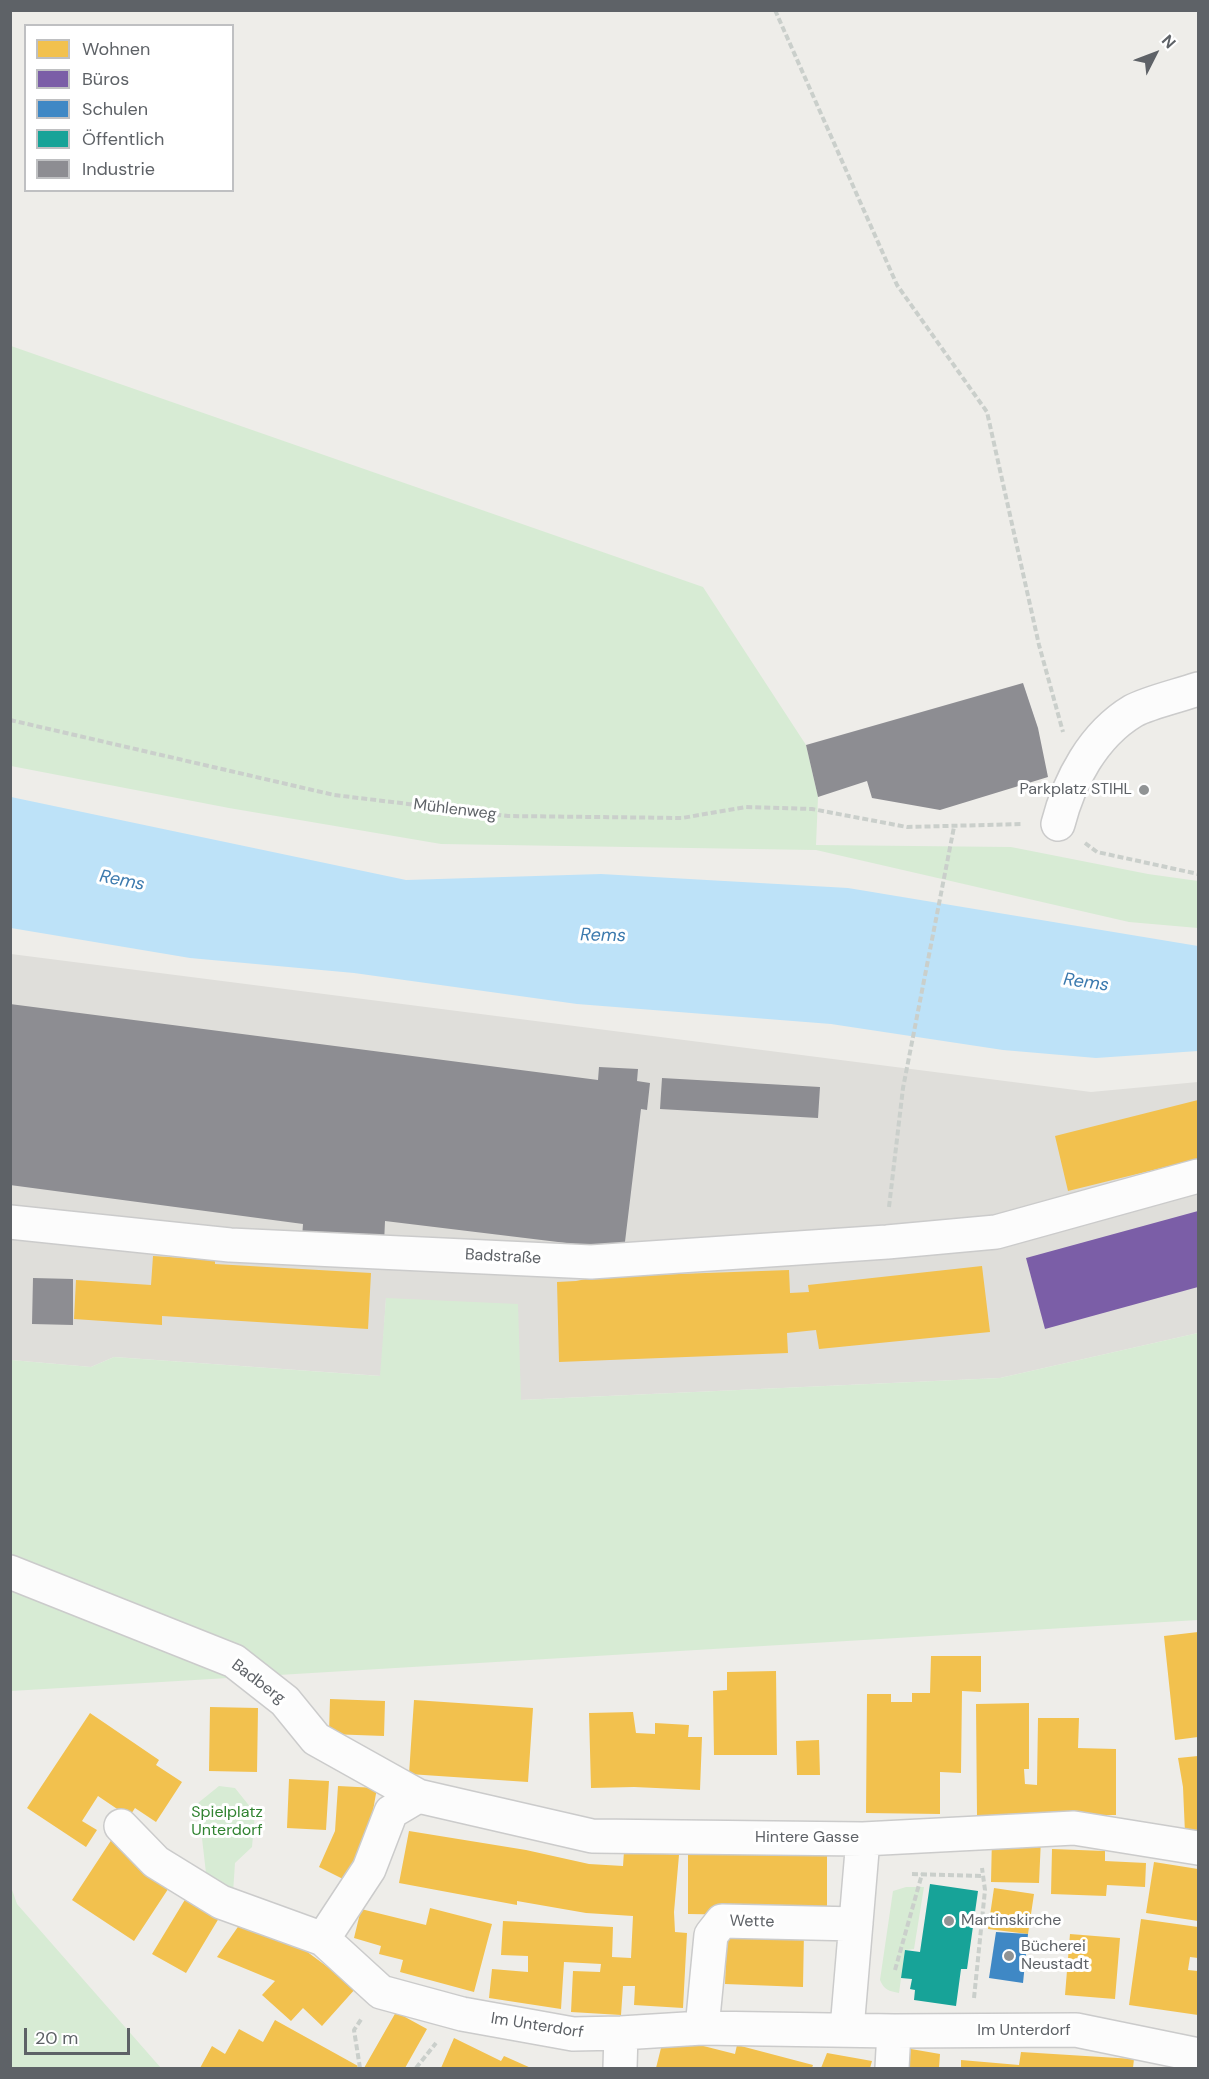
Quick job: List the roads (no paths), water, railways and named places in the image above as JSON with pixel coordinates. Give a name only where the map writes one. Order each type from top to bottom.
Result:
[{"type":"street","points":[[1058,824],[1064,802],[1076,774],[1106,732],[1134,710],[1198,689]]},
{"type":"street","name":"Badstraße","points":[[10,1222],[230,1245],[591,1262],[887,1242],[996,1232],[1198,1176]]},
{"type":"street","name":"Badberg","points":[[10,1572],[234,1661],[285,1701],[316,1740],[418,1796]]},
{"type":"street","points":[[322,1939],[369,1869],[391,1812],[418,1796]]},
{"type":"street","name":"Hintere Gasse","points":[[418,1796],[592,1836],[863,1839],[1074,1828],[1198,1848]]},
{"type":"street","name":"Im Unterdorf","points":[[121,1826],[156,1862],[221,1902],[322,1939],[381,1992],[462,2014],[573,2034],[621,2034],[702,2028],[894,2031],[1076,2030],[1198,2055]]},
{"type":"street","points":[[847,2030],[863,1839]]},
{"type":"street","name":"Wette","points":[[702,2028],[711,1935],[722,1921],[856,1924]]},
{"type":"street","points":[[892,2068],[894,2031]]},
{"type":"street","points":[[620,2068],[621,2034]]},
{"type":"water","name":"Rems","points":[[11,797],[406,880],[601,874],[848,888],[1198,946],[1198,1051],[1096,1058],[1003,1050],[831,1024],[577,1004],[354,973],[190,958],[11,928]]},
{"type":"place","name":"Parkplatz STIHL","points":[[1144,790]]},
{"type":"place","name":"Martinskirche","points":[[949,1921]]},
{"type":"place","name":"Bücherei Neustadt","points":[[1009,1956]]},
{"type":"park label","name":"Spielplatz Unterdorf","points":[[227,1822]]}]
